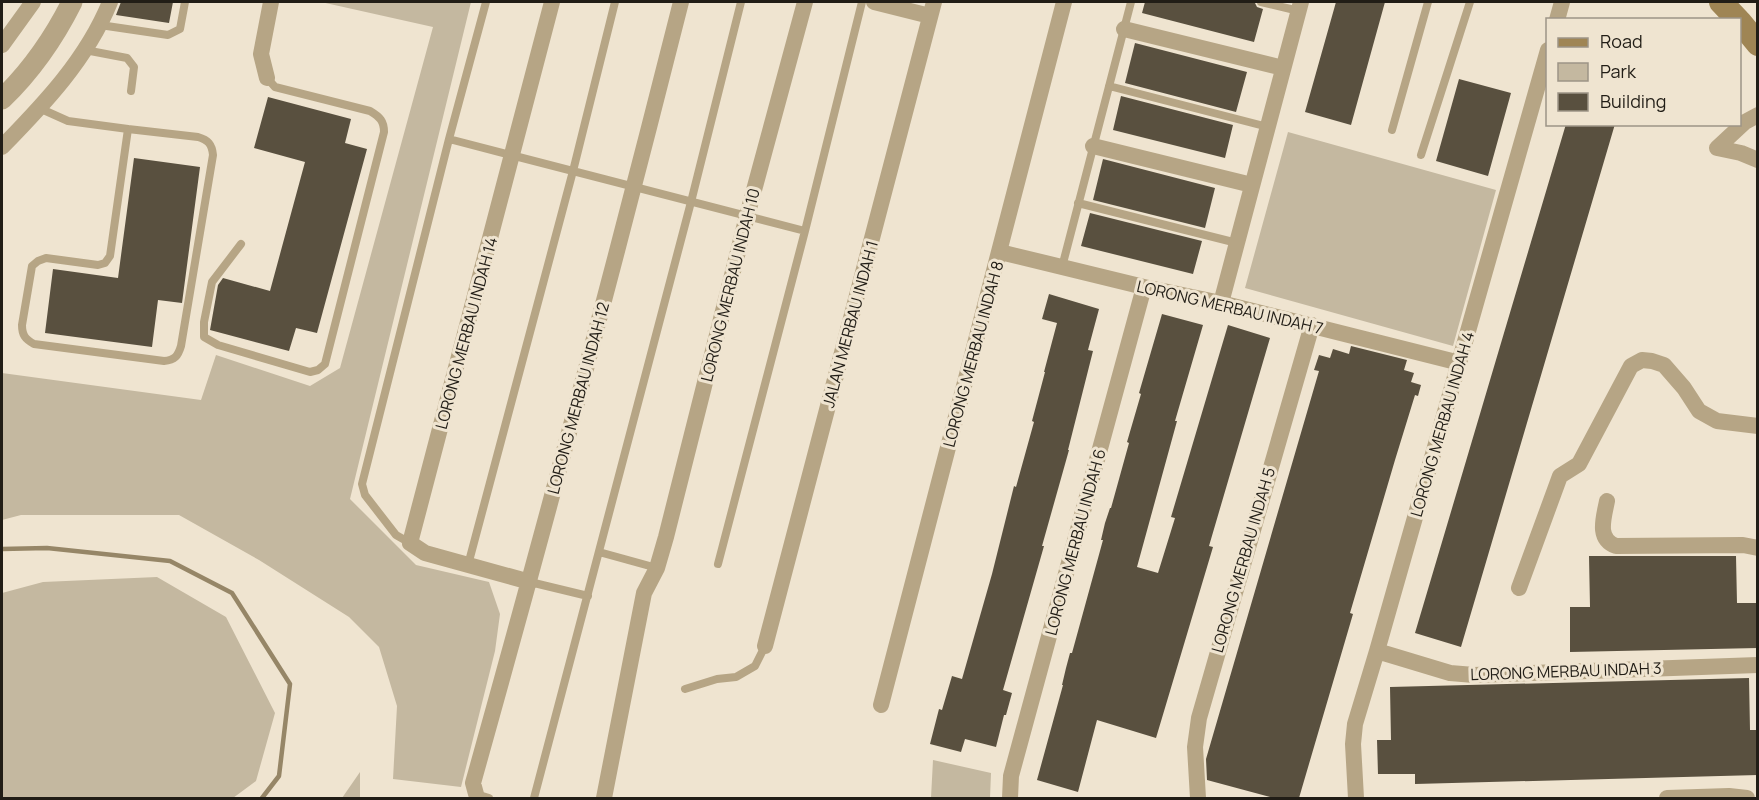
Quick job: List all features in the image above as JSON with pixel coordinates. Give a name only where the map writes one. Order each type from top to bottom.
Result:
[{"type":"main road","points":[[1721,2],[1736,18]]},
{"type":"main road","points":[[1741,24],[1758,45]]},
{"type":"street","points":[[2,45],[33,2]]},
{"type":"street","points":[[2,99],[42,54],[61,25],[72,2]]},
{"type":"street","points":[[2,147],[66,77],[85,51],[110,2]]},
{"type":"street","points":[[267,78],[261,54],[272,2]]},
{"type":"street","name":"LORONG MERBAU INDAH 14","points":[[410,543],[552,2]]},
{"type":"street","name":"LORONG MERBAU INDAH 12","points":[[482,796],[473,783],[530,582],[681,2]]},
{"type":"street","name":"LORONG MERBAU INDAH 10","points":[[604,798],[644,593],[657,568],[747,216],[805,2]]},
{"type":"street","points":[[874,2],[932,9]]},
{"type":"street","name":"LORONG MERBAU INDAH 8","points":[[881,705],[1065,2]]},
{"type":"street","points":[[1558,18],[1562,2]]},
{"type":"street","points":[[1221,303],[1300,6]]},
{"type":"street","name":"JALAN MERBAU INDAH 1","points":[[765,646],[932,9]]},
{"type":"street","points":[[1124,29],[1283,68]]},
{"type":"street","name":"LORONG MERBAU INDAH 4","points":[[1356,798],[1353,744],[1355,724],[1546,57]]},
{"type":"street","points":[[1741,126],[1758,115]]},
{"type":"street","points":[[1741,126],[1717,148],[1741,153],[1758,160]]},
{"type":"street","points":[[1093,146],[1252,185]]},
{"type":"street","name":"LORONG MERBAU INDAH 7","points":[[999,252],[1221,303],[1460,363]]},
{"type":"street","name":"LORONG MERBAU INDAH 6","points":[[1010,798],[1011,776],[1144,287]]},
{"type":"street","name":"LORONG MERBAU INDAH 5","points":[[1198,798],[1195,747],[1198,718],[1312,325]]},
{"type":"street","points":[[1519,588],[1560,476],[1579,464],[1631,366],[1642,360],[1664,365],[1684,388],[1699,411],[1717,421],[1758,426]]},
{"type":"street","points":[[1607,501],[1602,528],[1608,543],[1616,546],[1743,545],[1758,548]]},
{"type":"street","points":[[410,543],[425,553],[530,582]]},
{"type":"street","name":"LORONG MERBAU INDAH 3","points":[[1377,651],[1450,673],[1474,675],[1758,664]]},
{"type":"street","points":[[1667,798],[1729,796],[1747,798]]},
{"type":"lane","points":[[100,25],[168,34],[180,29],[185,2]]},
{"type":"lane","points":[[410,543],[396,535],[365,495],[362,484],[486,2]]},
{"type":"lane","points":[[468,566],[573,171],[615,2]]},
{"type":"lane","points":[[534,798],[691,202],[741,2]]},
{"type":"lane","points":[[718,564],[862,2]]},
{"type":"lane","points":[[1062,267],[1131,2]]},
{"type":"lane","points":[[1261,2],[1300,6]]},
{"type":"lane","points":[[1392,130],[1428,2]]},
{"type":"lane","points":[[1421,155],[1470,2]]},
{"type":"lane","points":[[85,51],[127,58],[135,67],[131,91]]},
{"type":"lane","points":[[241,244],[213,282],[204,322],[204,336],[218,345],[310,372],[318,370],[325,364],[384,132],[384,123],[378,115],[370,111],[275,87],[267,78]]},
{"type":"lane","points":[[1109,86],[1268,127]]},
{"type":"lane","points":[[38,108],[68,120],[198,137],[205,139],[212,149],[181,345],[176,358],[170,361],[34,344],[26,340],[22,334],[32,266],[46,258],[98,265],[105,263],[110,256],[128,129]]},
{"type":"lane","points":[[449,139],[805,231]]},
{"type":"lane","points":[[1078,203],[1237,243]]},
{"type":"lane","points":[[599,552],[657,568]]},
{"type":"lane","points":[[530,582],[588,596]]},
{"type":"lane","points":[[685,689],[717,679],[736,677],[755,666],[765,646]]},
{"type":"green space","points":[[321,2],[471,2],[350,499],[416,565],[489,582],[500,614],[495,651],[461,787],[393,779],[397,706],[379,647],[349,617],[259,560],[179,515],[21,515],[2,520],[2,373],[201,400],[216,355],[310,386],[340,368],[433,27]]},
{"type":"green space","points":[[1288,132],[1496,190],[1453,346],[1245,288]]},
{"type":"green space","points":[[157,577],[226,617],[275,713],[256,781],[233,798],[2,798],[2,593],[43,582]]},
{"type":"green space","points":[[933,760],[991,773],[990,798],[931,798]]},
{"type":"green space","points":[[360,772],[360,798],[342,798]]},
{"type":"building","points":[[121,2],[173,2],[169,23],[116,15]]},
{"type":"building","points":[[1145,2],[1248,2],[1255,3],[1257,7],[1263,9],[1254,42],[1142,13]]},
{"type":"building","points":[[1336,2],[1385,2],[1351,125],[1305,112]]},
{"type":"building","points":[[1135,43],[1247,72],[1236,112],[1125,83]]},
{"type":"building","points":[[1459,79],[1511,93],[1488,176],[1436,161]]},
{"type":"building","points":[[1121,96],[1233,125],[1225,158],[1113,130]]},
{"type":"building","points":[[268,97],[351,119],[345,143],[367,149],[317,333],[296,328],[289,351],[210,330],[218,285],[223,278],[270,291],[305,162],[254,148]]},
{"type":"building","points":[[1565,126],[1614,126],[1461,647],[1415,633]]},
{"type":"building","points":[[134,158],[200,167],[182,303],[158,300],[152,347],[45,333],[53,269],[118,278]]},
{"type":"building","points":[[1103,159],[1215,188],[1205,228],[1093,200]]},
{"type":"building","points":[[1090,213],[1202,241],[1193,274],[1081,246]]},
{"type":"building","points":[[1049,294],[1099,309],[1088,350],[1093,351],[1069,450],[1042,546],[1044,546],[1003,690],[1012,693],[996,747],[965,739],[961,752],[930,744],[939,709],[942,710],[952,676],[962,679],[1014,486],[1016,487],[1034,422],[1032,421],[1057,323],[1042,319]]},
{"type":"building","points":[[1162,314],[1203,325],[1137,567],[1158,573],[1175,518],[1171,517],[1228,325],[1270,338],[1209,546],[1213,547],[1156,738],[1097,720],[1078,792],[1037,780]]},
{"type":"building","points":[[1351,346],[1407,360],[1404,370],[1414,373],[1411,382],[1421,385],[1418,396],[1415,395],[1395,460],[1299,798],[1274,798],[1207,780],[1206,759],[1319,371],[1314,370],[1319,355],[1330,358],[1333,349],[1349,354]]},
{"type":"building","points":[[1589,556],[1736,556],[1737,603],[1758,603],[1758,648],[1570,652],[1570,607],[1590,607]]},
{"type":"building","points":[[1749,678],[1750,730],[1758,730],[1758,775],[1415,784],[1415,774],[1378,774],[1377,740],[1391,740],[1390,687]]},
{"type":"waterway","points":[[2,549],[47,548],[170,561],[232,593],[290,684],[279,776],[262,798]]}]
